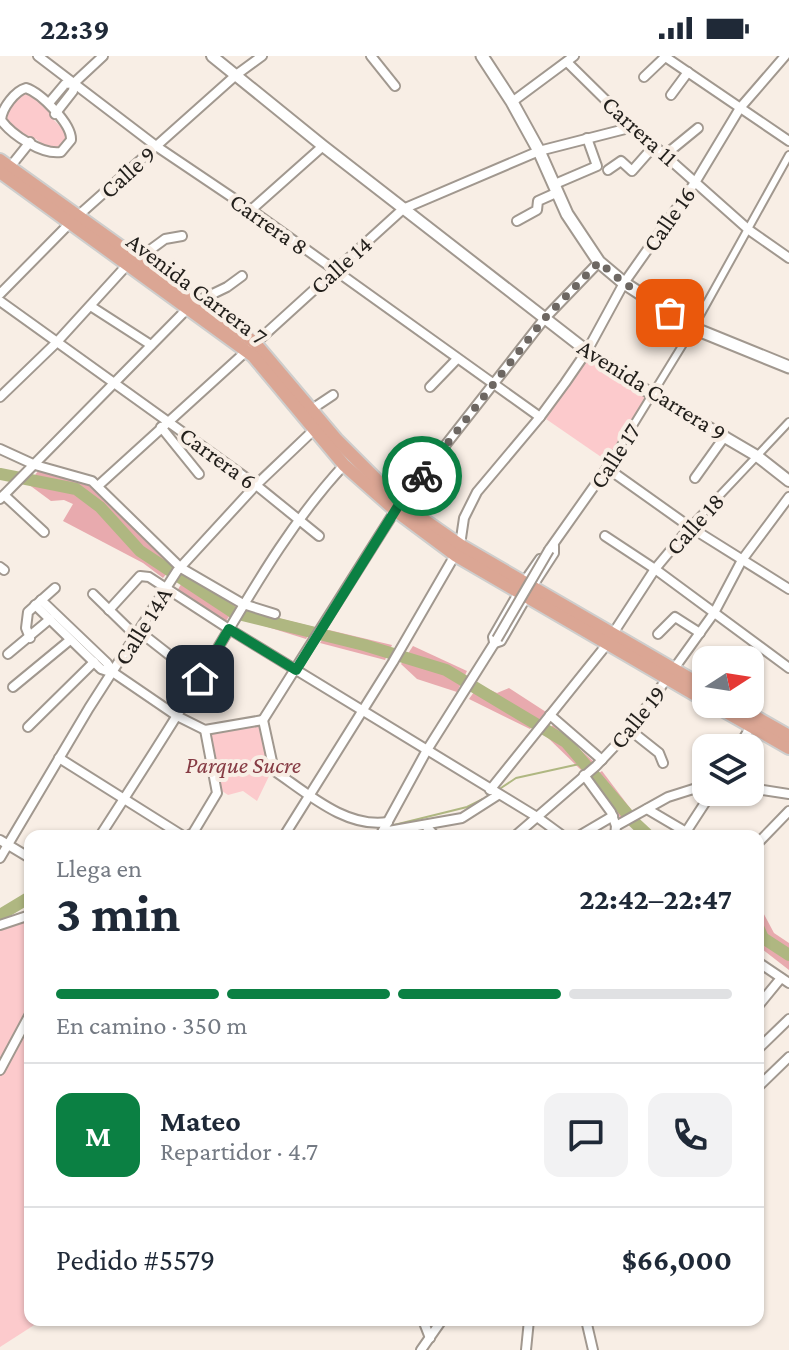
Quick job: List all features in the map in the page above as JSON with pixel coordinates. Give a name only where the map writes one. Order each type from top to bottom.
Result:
[{"type":"main road","points":[[482,56],[539,151],[567,214],[599,262],[624,283],[693,328],[789,367]]},
{"type":"main road","name":"Avenida Carrera 7","points":[[3,166],[251,347],[312,409],[318,425],[344,465],[398,507],[458,550],[671,674],[692,690]]},
{"type":"main road","name":"Avenida Carrera 7","points":[[251,347],[318,425],[398,507]]},
{"type":"main road","name":"Avenida Carrera 7","points":[[671,674],[692,682]]},
{"type":"main road","points":[[737,718],[789,748]]},
{"type":"main road","points":[[758,718],[789,736]]},
{"type":"street","name":"Carrera 8","points":[[38,56],[156,146],[251,210],[540,417]]},
{"type":"street","points":[[49,103],[65,84],[74,83],[103,56]]},
{"type":"street","name":"Avenida Carrera 9","points":[[205,56],[235,77]]},
{"type":"street","name":"Avenida Carrera 9","points":[[212,56],[322,148],[587,351],[653,395],[757,456],[789,481]]},
{"type":"street","name":"Calle 9","points":[[0,294],[156,146],[262,56]]},
{"type":"street","points":[[371,56],[395,86]]},
{"type":"street","points":[[644,77],[664,56],[789,141]]},
{"type":"street","name":"Calle 16","points":[[288,830],[393,662],[458,550],[468,506],[496,467],[540,417],[587,351],[624,283],[696,181],[740,108],[785,56]]},
{"type":"street","points":[[512,102],[570,59]]},
{"type":"street","name":"Carrera 11","points":[[570,59],[633,127],[749,230],[789,258]]},
{"type":"street","points":[[671,95],[688,72]]},
{"type":"street","points":[[55,114],[73,91],[74,83]]},
{"type":"street","points":[[26,88],[49,103],[72,132],[71,140],[61,152],[48,152],[4,124],[2,113],[19,90],[26,88]]},
{"type":"street","name":"Calle 14","points":[[99,485],[403,209],[539,151],[633,127]]},
{"type":"street","points":[[665,155],[698,128]]},
{"type":"street","points":[[517,221],[537,210],[538,201],[597,166],[587,138]]},
{"type":"street","points":[[3,166],[30,142]]},
{"type":"street","points":[[608,170],[621,161],[632,171],[654,146]]},
{"type":"street","points":[[251,210],[322,148]]},
{"type":"street","name":"Calle 17","points":[[384,830],[427,750],[552,548],[653,395],[789,155]]},
{"type":"street","points":[[0,397],[134,261],[165,239],[182,236]]},
{"type":"street","points":[[388,822],[363,823],[349,818],[273,768],[263,720],[398,507],[545,318],[599,262]]},
{"type":"street","points":[[44,532],[2,497],[193,305],[242,276]]},
{"type":"street","points":[[0,301],[114,384]]},
{"type":"street","points":[[92,307],[151,345]]},
{"type":"street","points":[[430,387],[457,359]]},
{"type":"street","name":"Carrera 6","points":[[114,384],[164,424],[256,485],[319,536]]},
{"type":"street","points":[[312,409],[333,395]]},
{"type":"street","name":"Calle 18","points":[[404,830],[462,818],[494,793],[537,731],[610,639],[655,569],[690,527],[789,422]]},
{"type":"street","points":[[164,424],[199,474]]},
{"type":"street","name":"Calle 14A","points":[[0,858],[59,758],[177,573],[256,485],[318,425]]},
{"type":"street","points":[[695,478],[725,436]]},
{"type":"street","points":[[0,449],[35,465],[99,485],[177,573],[239,610],[275,614]]},
{"type":"street","points":[[104,830],[200,679],[239,610],[311,501],[344,465]]},
{"type":"street","points":[[607,468],[690,527],[789,589]]},
{"type":"street","name":"Calle 19","points":[[522,830],[599,763],[630,730],[714,613],[742,560],[789,497]]},
{"type":"street","points":[[605,536],[789,668]]},
{"type":"street","name":"Calle 17","points":[[496,641],[493,637],[554,553],[552,548]]},
{"type":"street","points":[[109,610],[140,576],[149,577],[555,830]]},
{"type":"street","points":[[30,638],[26,628],[28,612],[55,588]]},
{"type":"street","points":[[93,594],[138,634],[200,679]]},
{"type":"street","points":[[38,602],[50,619],[101,669],[114,673],[177,716],[205,730],[263,720]]},
{"type":"street","points":[[38,602],[107,663],[114,673]]},
{"type":"street","points":[[658,634],[675,617],[700,633]]},
{"type":"street","points":[[8,654],[50,619]]},
{"type":"street","points":[[13,687],[70,640]]},
{"type":"street","points":[[28,727],[94,662]]},
{"type":"street","points":[[547,718],[599,763]]},
{"type":"street","points":[[746,734],[751,726]]},
{"type":"street","points":[[195,830],[217,793],[205,730]]},
{"type":"street","points":[[630,730],[659,753],[663,763]]},
{"type":"street","points":[[59,758],[176,830]]},
{"type":"street","points":[[585,774],[620,824]]},
{"type":"street","points":[[618,830],[620,824],[674,794],[692,789]]},
{"type":"street","points":[[764,790],[789,794]]},
{"type":"street","points":[[687,830],[703,806]]},
{"type":"street","points":[[647,809],[683,830]]},
{"type":"street","points":[[764,837],[789,811]]},
{"type":"street","points":[[589,830],[613,816]]},
{"type":"street","points":[[426,826],[430,830]]},
{"type":"street","points":[[0,840],[24,855]]},
{"type":"street","points":[[0,925],[24,917]]},
{"type":"street","points":[[764,966],[785,981],[764,1000]]},
{"type":"street","points":[[764,1043],[789,1019]]},
{"type":"street","points":[[0,1070],[24,1025]]},
{"type":"street","points":[[764,1081],[789,1057]]},
{"type":"street","points":[[425,1326],[430,1338]]},
{"type":"street","points":[[421,1350],[438,1326]]},
{"type":"street","points":[[526,1350],[528,1326]]},
{"type":"street","points":[[587,1326],[593,1350]]},
{"type":"green space","points":[[28,93],[47,106],[53,119],[68,134],[70,139],[54,153],[36,139],[18,132],[6,121],[12,104]]},
{"type":"green space","points":[[589,355],[650,397],[607,461],[546,419]]},
{"type":"green space","name":"Parque Sucre","points":[[261,724],[271,772],[257,801],[243,791],[228,795],[222,791],[210,734]]},
{"type":"green space","points":[[24,920],[24,1019],[0,1063],[0,928]]},
{"type":"green space","points":[[24,1030],[24,1326],[33,1326],[0,1347],[0,1070]]},
{"type":"shaded area","points":[[39,470],[89,486],[172,567],[163,578],[143,563],[63,521],[73,504],[64,500],[51,501],[28,484]]},
{"type":"shaded area","points":[[186,576],[236,606],[226,621],[177,591]]},
{"type":"shaded area","points":[[246,610],[314,627],[306,639],[242,619]]},
{"type":"shaded area","points":[[329,630],[392,645],[385,660],[320,643]]},
{"type":"shaded area","points":[[413,646],[467,671],[457,692],[417,679],[401,664]]},
{"type":"shaded area","points":[[479,685],[497,693],[509,688],[546,712],[530,729],[469,699]]},
{"type":"shaded area","points":[[553,725],[594,762],[581,770],[544,734]]},
{"type":"shaded area","points":[[602,771],[633,812],[621,819],[591,778]]},
{"type":"shaded area","points":[[764,914],[774,933],[789,943],[789,970],[764,951]]},
{"type":"waterway","points":[[0,474],[76,489],[100,507],[140,551],[234,613],[364,645],[446,670],[566,742],[629,816]]},
{"type":"waterway","points":[[501,788],[516,778],[584,763]]},
{"type":"waterway","points":[[390,826],[467,807],[483,799]]},
{"type":"waterway","points":[[634,822],[643,830]]},
{"type":"waterway","points":[[0,915],[24,901]]},
{"type":"waterway","points":[[764,939],[789,955]]},
{"type":"way so far","points":[[422,476],[545,318],[599,262],[624,283],[670,313]]},
{"type":"route","points":[[200,679],[229,629],[296,670],[400,503],[422,476]]}]
